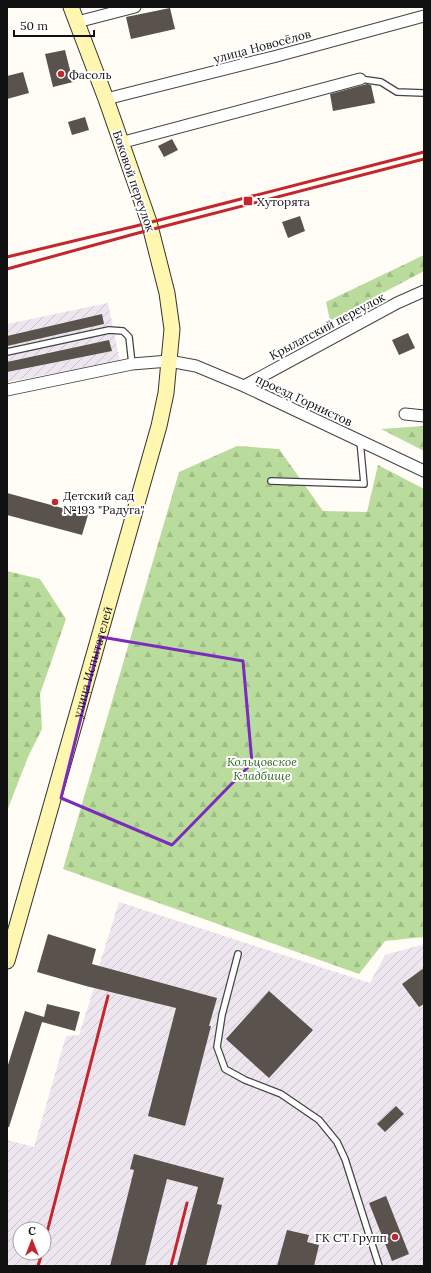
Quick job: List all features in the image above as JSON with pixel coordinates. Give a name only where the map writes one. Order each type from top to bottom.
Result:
[{"type":"main road","name":"Боковой переулок","points":[[71,7],[106,99],[152,230],[167,293],[172,329],[169,361]]},
{"type":"main road","name":"улица Испытателей","points":[[7,961],[159,426],[166,393],[169,361]]},
{"type":"street","points":[[77,22],[135,7]]},
{"type":"street","name":"улица Новосёлов","points":[[106,99],[270,58],[424,16]]},
{"type":"street","points":[[120,142],[360,79]]},
{"type":"street","name":"Крылатский переулок","points":[[244,386],[397,303],[424,291]]},
{"type":"street","name":"проезд Горнистов","points":[[132,364],[169,361],[196,366],[244,386],[424,471]]},
{"type":"street","points":[[7,390],[132,364]]},
{"type":"street","points":[[406,414],[424,416]]},
{"type":"lane","points":[[360,79],[381,82],[397,92],[424,93]]},
{"type":"lane","points":[[7,352],[110,330],[123,331],[129,337],[132,364]]},
{"type":"lane","points":[[271,481],[364,484],[360,441]]},
{"type":"lane","points":[[238,954],[222,1015],[217,1047],[225,1069],[245,1080],[281,1094],[319,1120],[337,1142],[345,1159],[379,1266]]},
{"type":"highlighted area","points":[[101,637],[243,661],[252,763],[172,845],[61,798]]},
{"type":"shaded area","points":[[108,303],[120,361],[7,382],[7,324]]},
{"type":"shaded area","points":[[119,902],[370,983],[385,955],[424,944],[424,1266],[7,1266],[7,1140],[34,1147],[66,1036],[79,1035],[94,988],[99,966]]},
{"type":"green space","points":[[424,255],[424,271],[330,321],[326,302]]},
{"type":"green space","points":[[424,426],[424,451],[381,429]]},
{"type":"green space","name":"Кольцовское Кладбище","points":[[237,446],[279,449],[323,511],[367,512],[378,465],[424,489],[424,937],[385,941],[359,974],[63,869],[179,472]]},
{"type":"green space","points":[[7,571],[40,579],[66,619],[40,694],[42,729],[28,757],[7,811]]},
{"type":"building","points":[[170,8],[175,29],[131,39],[126,17]]},
{"type":"building","points":[[65,50],[73,82],[53,87],[45,54]]},
{"type":"building","points":[[23,72],[29,93],[7,99],[7,76]]},
{"type":"building","points":[[367,84],[371,85],[375,103],[333,111],[330,94]]},
{"type":"building","points":[[85,117],[89,130],[72,135],[68,122]]},
{"type":"building","points":[[172,139],[178,150],[164,157],[158,146]]},
{"type":"building","points":[[300,216],[305,231],[288,238],[282,222]]},
{"type":"building","points":[[102,314],[104,324],[7,346],[7,336]]},
{"type":"building","points":[[408,333],[415,348],[399,355],[392,340]]},
{"type":"building","points":[[109,340],[112,351],[7,372],[7,362]]},
{"type":"building","points":[[7,493],[88,515],[82,535],[7,515]]},
{"type":"building","points":[[48,934],[96,949],[92,964],[217,998],[185,1126],[148,1116],[176,1008],[86,986],[37,972]]},
{"type":"building","points":[[424,968],[424,1004],[419,1007],[402,984]]},
{"type":"building","points":[[269,991],[313,1030],[269,1078],[226,1039]]},
{"type":"building","points":[[47,1004],[80,1012],[75,1031],[42,1022],[9,1127],[7,1127],[7,1068],[25,1011],[44,1017]]},
{"type":"building","points":[[396,1106],[404,1114],[385,1132],[377,1124]]},
{"type":"building","points":[[134,1154],[224,1178],[217,1204],[222,1205],[206,1266],[177,1266],[198,1187],[167,1179],[145,1266],[110,1266],[134,1170],[130,1169]]},
{"type":"building","points":[[386,1196],[409,1254],[392,1261],[369,1203]]},
{"type":"building","points":[[287,1230],[309,1235],[307,1242],[319,1245],[314,1266],[277,1266]]},
{"type":"railway","points":[[7,257],[136,226],[424,152]]},
{"type":"railway","points":[[7,269],[138,233],[424,159]]},
{"type":"railway","points":[[50,1221],[108,996]]},
{"type":"railway","points":[[171,1266],[187,1203]]},
{"type":"railway","points":[[38,1266],[40,1261]]},
{"type":"place","name":"Фасоль","points":[[61,74]]},
{"type":"place","name":"Хуторята","points":[[248,201]]},
{"type":"place","name":"Детский сад №193 \"Радуга\"","points":[[55,502]]},
{"type":"place","name":"ГК СТ Групп","points":[[395,1237]]}]
